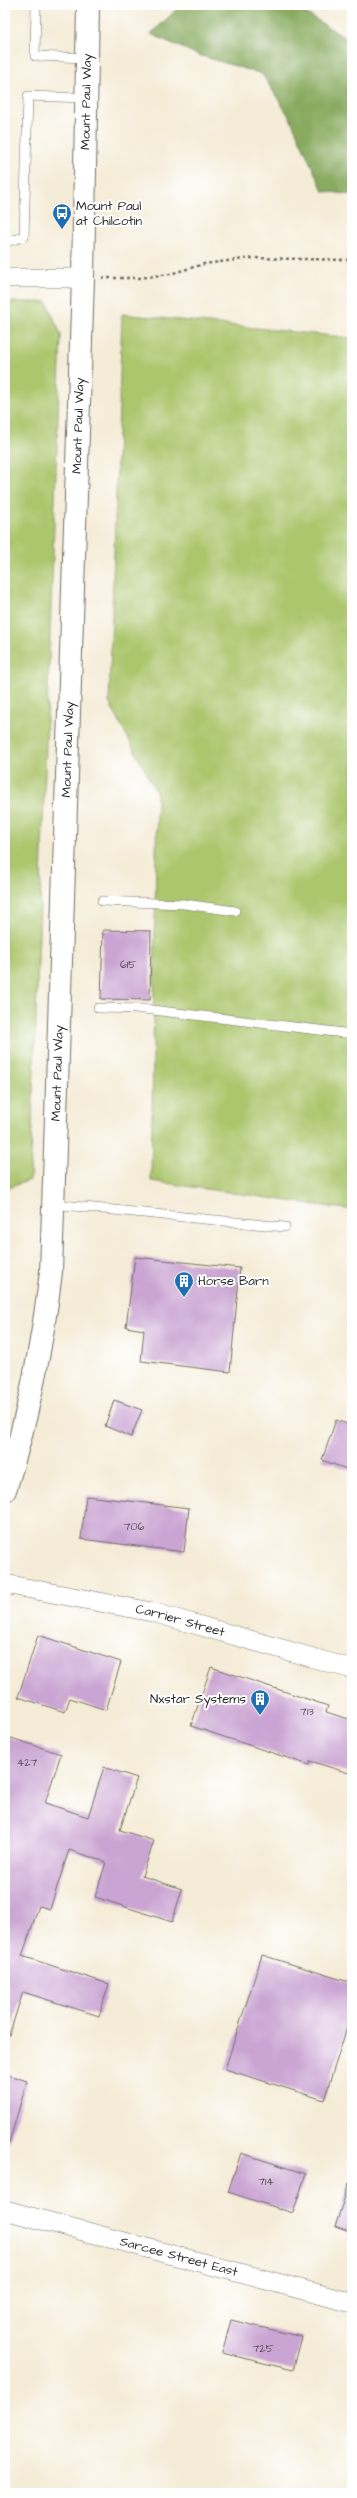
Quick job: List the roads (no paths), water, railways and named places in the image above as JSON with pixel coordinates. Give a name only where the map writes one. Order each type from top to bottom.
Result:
[{"type":"street","name":"Mount Paul Way","points":[[5,1490],[30,1399],[44,1328],[51,1272],[83,278],[88,5]]},
{"type":"street","points":[[5,278],[83,278]]},
{"type":"street","name":"Carrier Street","points":[[5,1584],[152,1612],[352,1669]]},
{"type":"street","name":"Sarcee Street East","points":[[5,2210],[352,2302]]},
{"type":"lane","points":[[36,5],[35,56],[87,58]]},
{"type":"lane","points":[[5,242],[24,237],[28,96],[86,98]]},
{"type":"lane","points":[[102,901],[184,904],[235,911]]},
{"type":"lane","points":[[98,1008],[144,1009],[352,1034]]},
{"type":"lane","points":[[53,1204],[285,1227]]},
{"type":"place","name":"Mount Paul at Chilcotin","points":[[62,230]]},
{"type":"place","name":"Horse Barn","points":[[184,1298]]},
{"type":"place","name":"Nxstar Systems","points":[[260,1716]]}]
